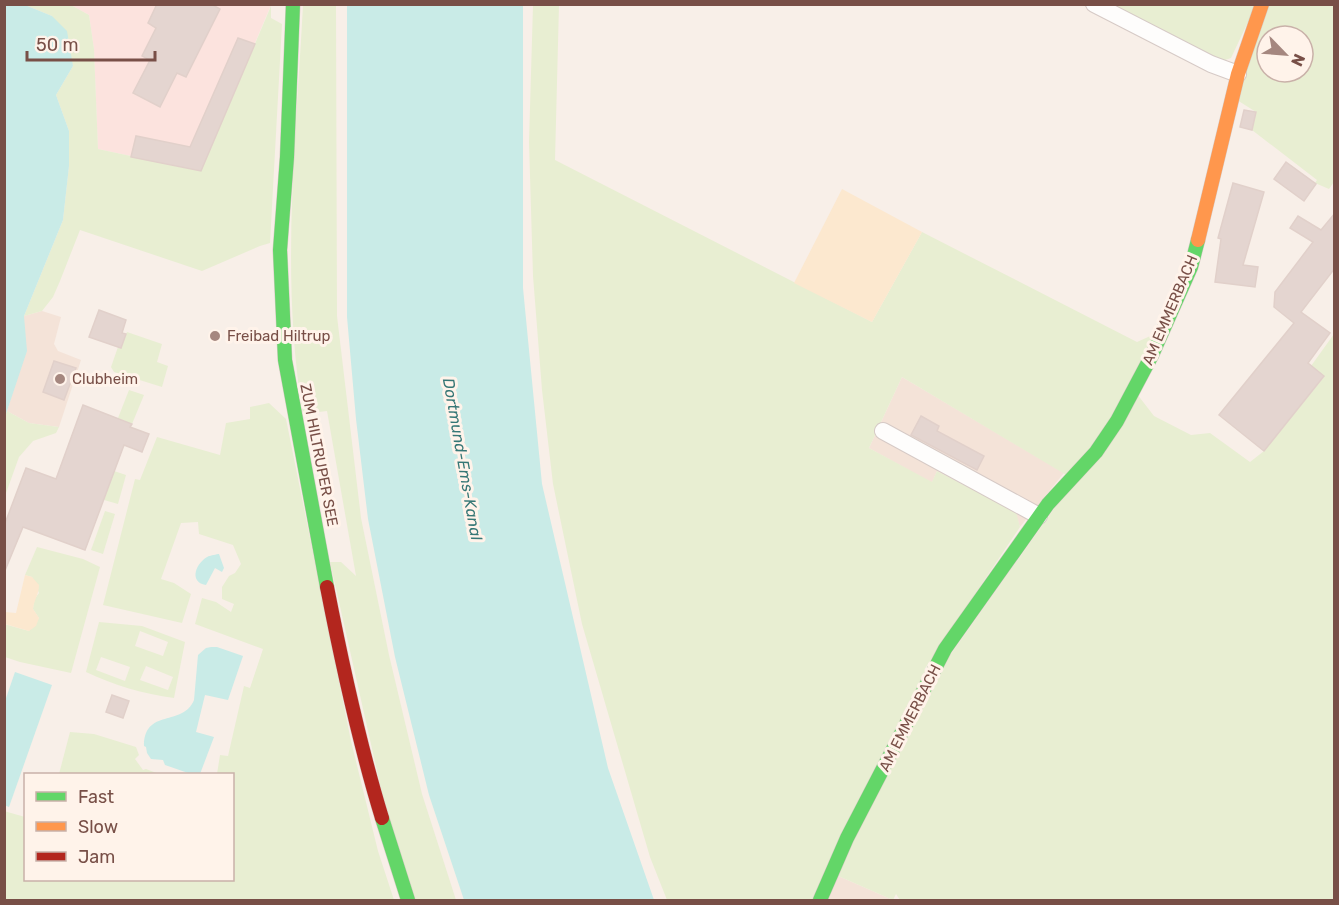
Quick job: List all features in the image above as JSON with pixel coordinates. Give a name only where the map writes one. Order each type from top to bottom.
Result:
[{"type":"street","name":"ZUM HILTRUPER SEE","points":[[292,4],[287,157],[280,250],[285,360],[337,639],[373,788],[408,900]]},
{"type":"street","points":[[1094,4],[1211,64],[1238,74]]},
{"type":"street","name":"AM EMMERBACH","points":[[820,900],[847,838],[945,649],[1048,504],[1096,452],[1117,420],[1162,334],[1191,267],[1198,244],[1238,74],[1262,4]]},
{"type":"street","points":[[883,431],[1039,516]]},
{"type":"shaded area","points":[[71,5],[271,5],[201,171],[98,149],[94,49],[89,15]]},
{"type":"shaded area","points":[[42,311],[61,317],[54,344],[58,351],[81,360],[59,427],[29,423],[7,411],[13,391],[24,316]]},
{"type":"shaded area","points":[[902,377],[1064,473],[1020,527],[1015,512],[937,471],[932,483],[869,448]]},
{"type":"shaded area","points":[[836,875],[893,900],[826,900]]},
{"type":"green space","points":[[25,5],[71,5],[89,15],[94,49],[98,149],[201,171],[271,6],[271,18],[282,24],[270,243],[202,271],[80,230],[53,297],[42,311],[24,316],[63,220],[69,166],[69,131],[56,95],[73,66],[52,16]]},
{"type":"green space","points":[[303,5],[336,5],[337,316],[361,518],[389,655],[422,794],[456,900],[414,900],[391,833],[330,562],[341,562],[356,576],[327,411],[303,414],[292,312],[291,261],[294,158]]},
{"type":"green space","points":[[533,5],[559,5],[555,160],[872,322],[922,232],[1137,342],[1157,333],[1113,423],[1095,449],[1068,476],[902,377],[869,448],[932,482],[937,471],[1016,512],[1020,527],[924,670],[951,654],[1066,492],[1099,457],[1137,394],[1154,416],[1191,435],[1210,433],[1250,462],[1264,451],[1324,377],[1311,366],[1334,334],[1334,900],[900,900],[896,894],[893,900],[836,875],[852,833],[849,830],[818,900],[667,900],[650,857],[582,624],[553,484],[542,390],[533,276],[529,142]]},
{"type":"green space","points":[[1101,5],[1256,5],[1231,58],[1219,62]]},
{"type":"green space","points":[[1268,5],[1334,5],[1334,182],[1329,189],[1315,183],[1317,180],[1252,130],[1256,112],[1237,100],[1255,45],[1255,84],[1315,84],[1315,24],[1262,24]]},
{"type":"green space","points":[[127,332],[162,344],[157,362],[168,366],[162,387],[114,372],[111,367],[118,347],[121,348]]},
{"type":"green space","points":[[129,390],[144,395],[132,424],[118,418]]},
{"type":"green space","points":[[269,403],[286,419],[351,741],[378,851],[394,900],[5,900],[4,811],[24,817],[24,881],[234,881],[234,773],[217,773],[220,755],[228,756],[244,686],[250,688],[263,649],[195,624],[202,598],[216,602],[231,612],[234,604],[222,599],[222,587],[241,564],[233,545],[199,534],[198,522],[181,523],[161,579],[174,583],[191,594],[182,623],[103,605],[135,479],[140,480],[157,437],[220,455],[226,423],[250,419],[250,407]]},
{"type":"green space","points":[[7,411],[29,423],[59,427],[56,433],[33,441],[19,457],[5,496],[4,417]]},
{"type":"green space","points":[[114,471],[126,475],[118,504],[104,500]]},
{"type":"green space","points":[[105,511],[115,514],[103,554],[91,550]]},
{"type":"green space","points":[[37,547],[83,559],[100,567],[71,673],[5,657],[4,624],[29,631],[39,618],[33,609],[34,600],[39,593],[32,577],[25,575]]},
{"type":"green space","points":[[99,622],[142,626],[185,642],[174,698],[129,688],[86,672]],"holes":[[[140,631],[168,642],[163,656],[135,646]],[[101,657],[130,667],[125,681],[96,670]],[[146,666],[173,677],[168,690],[140,680]]]},
{"type":"green space","points":[[70,732],[94,734],[136,747],[139,755],[135,759],[143,770],[156,773],[59,773]]},
{"type":"sand","points":[[842,189],[922,232],[872,322],[794,283]]},
{"type":"sand","points":[[25,575],[32,577],[39,585],[33,609],[39,618],[36,626],[29,631],[5,624],[5,612],[16,613]]},
{"type":"water","points":[[5,5],[25,5],[52,16],[67,31],[73,66],[56,95],[69,131],[69,166],[63,220],[24,316],[27,351],[5,417]]},
{"type":"water","name":"Dortmund-Ems-Kanal","points":[[347,5],[523,5],[523,288],[542,484],[608,768],[654,900],[464,900],[429,795],[395,657],[368,519],[347,317]]},
{"type":"water","points":[[219,554],[224,568],[222,572],[215,568],[206,585],[200,583],[196,576],[198,567],[204,559]]},
{"type":"water","points":[[217,647],[243,656],[228,700],[205,695],[196,732],[214,737],[200,773],[188,773],[165,765],[163,760],[151,759],[144,746],[150,727],[189,708],[194,700],[198,655],[206,648]]},
{"type":"water","points":[[15,672],[52,685],[9,807],[4,805],[5,701]]},
{"type":"building","points":[[157,4],[211,4],[220,9],[186,77],[177,73],[160,107],[133,93],[150,60],[142,56],[156,28],[148,23]]},
{"type":"building","points":[[238,38],[255,44],[201,171],[131,157],[136,136],[190,147]]},
{"type":"building","points":[[1244,110],[1256,112],[1252,130],[1240,127]]},
{"type":"building","points":[[1286,162],[1316,184],[1304,201],[1274,179]]},
{"type":"building","points":[[1233,183],[1264,192],[1243,265],[1258,267],[1255,287],[1215,282],[1221,239],[1218,238]]},
{"type":"building","points":[[1335,213],[1335,268],[1301,312],[1330,333],[1308,363],[1324,376],[1264,451],[1219,415],[1294,323],[1274,307],[1275,292],[1313,242],[1290,228],[1298,216],[1321,230]]},
{"type":"building","points":[[99,310],[126,320],[122,333],[126,334],[121,348],[89,337]]},
{"type":"building","name":"Clubheim","points":[[54,361],[76,368],[64,400],[43,392]]},
{"type":"building","points":[[83,405],[132,424],[130,427],[149,434],[142,452],[124,445],[85,550],[23,527],[4,573],[4,526],[26,468],[56,479]]},
{"type":"building","points":[[921,416],[939,426],[937,431],[984,456],[977,470],[911,435]]},
{"type":"building","points":[[112,695],[129,701],[123,718],[106,712]]},
{"type":"traffic: fast","points":[[293,4],[287,157],[280,250],[285,360],[327,587]]},
{"type":"traffic: fast","points":[[820,900],[847,838],[945,649],[1048,504],[1096,452],[1117,421],[1152,355],[1191,267],[1198,240]]},
{"type":"traffic: fast","points":[[382,818],[408,900]]},
{"type":"traffic: slow","points":[[1198,240],[1238,74],[1262,4]]},
{"type":"traffic: jam","points":[[327,587],[352,703],[382,818]]},
{"type":"place","name":"Freibad Hiltrup","points":[[215,336]]},
{"type":"place","name":"Clubheim","points":[[60,379]]}]
